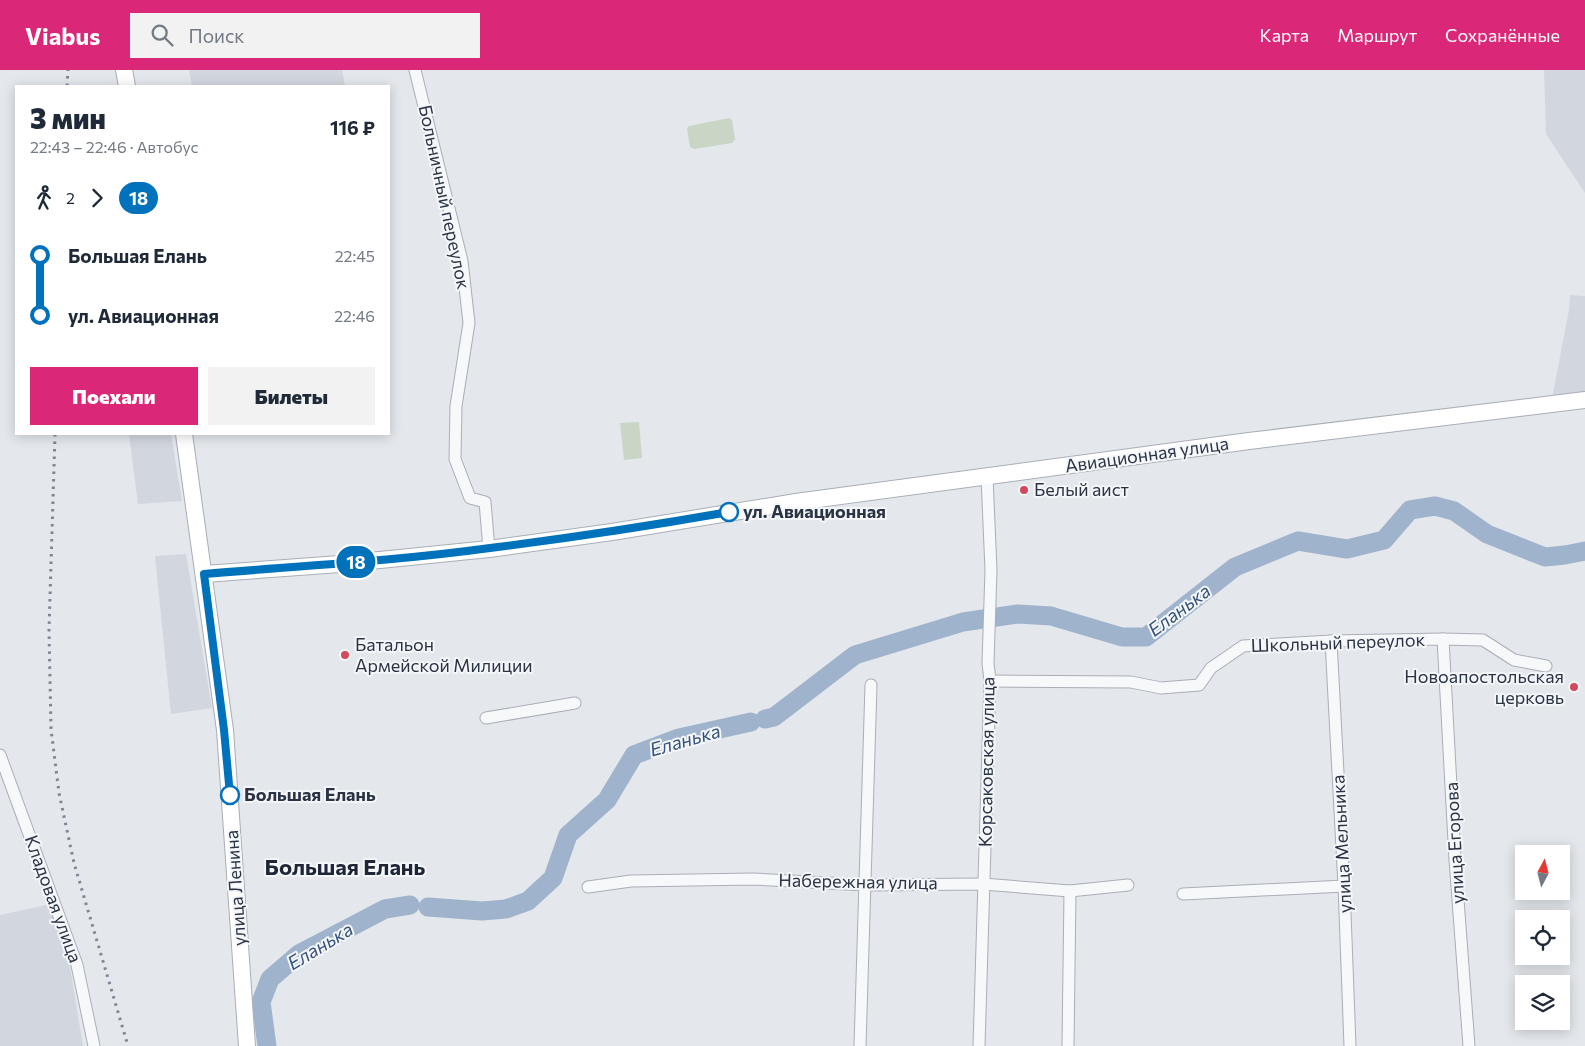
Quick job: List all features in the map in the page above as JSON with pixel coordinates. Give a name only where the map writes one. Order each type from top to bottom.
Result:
[{"type":"street","points":[[124,70],[127,85]]},
{"type":"street","name":"Больничный переулок","points":[[415,70],[462,261],[469,323],[456,406],[455,459],[470,498],[485,502],[489,549]]},
{"type":"street","name":"Авиационная улица","points":[[204,574],[340,564],[489,549],[612,532],[796,502],[1249,441],[1585,400]]},
{"type":"street","name":"улица Ленина","points":[[184,435],[225,735],[247,1046]]},
{"type":"street","name":"Корсаковская улица","points":[[978,1046],[990,681],[988,663],[991,583],[986,477]]},
{"type":"street","name":"улица Егорова","points":[[1443,639],[1455,860],[1469,1046]]},
{"type":"street","name":"Школьный переулок","points":[[990,681],[1131,682],[1161,688],[1199,685],[1211,668],[1243,646],[1332,641],[1483,640],[1514,660],[1546,666]]},
{"type":"street","name":"улица Мельника","points":[[1332,641],[1350,1046]]},
{"type":"street","points":[[860,1046],[871,686]]},
{"type":"street","points":[[486,718],[575,703]]},
{"type":"street","name":"Кладовая улица","points":[[0,755],[77,965],[94,1046]]},
{"type":"street","name":"Набережная улица","points":[[588,887],[631,881],[753,879],[864,885],[983,884],[1070,891],[1128,885]]},
{"type":"street","points":[[1183,894],[1344,886]]},
{"type":"street","points":[[1068,1046],[1070,891]]},
{"type":"shaded area","points":[[189,70],[342,70],[345,85],[192,85]]},
{"type":"shaded area","points":[[1544,70],[1585,70],[1585,193],[1546,134]]},
{"type":"shaded area","points":[[1570,295],[1585,296],[1585,394],[1552,398],[1569,310]]},
{"type":"shaded area","points":[[129,435],[171,435],[182,501],[138,504]]},
{"type":"shaded area","points":[[186,554],[212,708],[171,714],[155,556]]},
{"type":"shaded area","points":[[51,904],[69,961],[83,1046],[0,1046],[0,915]]},
{"type":"green space","points":[[729,118],[732,120],[735,139],[732,143],[694,149],[690,147],[687,129],[689,126]]},
{"type":"green space","points":[[639,422],[642,458],[624,460],[620,423]]},
{"type":"waterway","name":"Еланька","points":[[765,719],[774,717],[855,655],[963,622],[1018,614],[1051,616],[1122,637],[1146,637],[1235,567],[1298,541],[1347,549],[1384,540],[1410,510],[1435,506],[1454,511],[1487,534],[1545,557],[1585,551]]},
{"type":"waterway","name":"Еланька","points":[[428,907],[482,911],[506,909],[528,901],[553,878],[568,835],[607,800],[634,755],[679,738],[751,722]]},
{"type":"waterway","name":"Еланька","points":[[267,1046],[261,1002],[270,979],[299,954],[385,909],[410,905]]},
{"type":"railway","points":[[67,85],[68,70]]},
{"type":"railway","points":[[55,435],[49,630],[51,729],[59,793],[74,863],[128,1046]]},
{"type":"bus line","name":"18","points":[[230,795],[224,730],[204,574],[340,564],[489,549],[612,532],[729,512]]},
{"type":"place","name":"Белый аист","points":[[1024,490]]},
{"type":"place","name":"ул. Авиационная","points":[[729,512]]},
{"type":"place","name":"Батальон Армейской Милиции","points":[[345,655]]},
{"type":"place","name":"Новоапостольская церковь","points":[[1574,687]]},
{"type":"place","name":"Большая Елань","points":[[230,795]]},
{"type":"district","name":"Большая Елань","points":[[345,867]]}]
